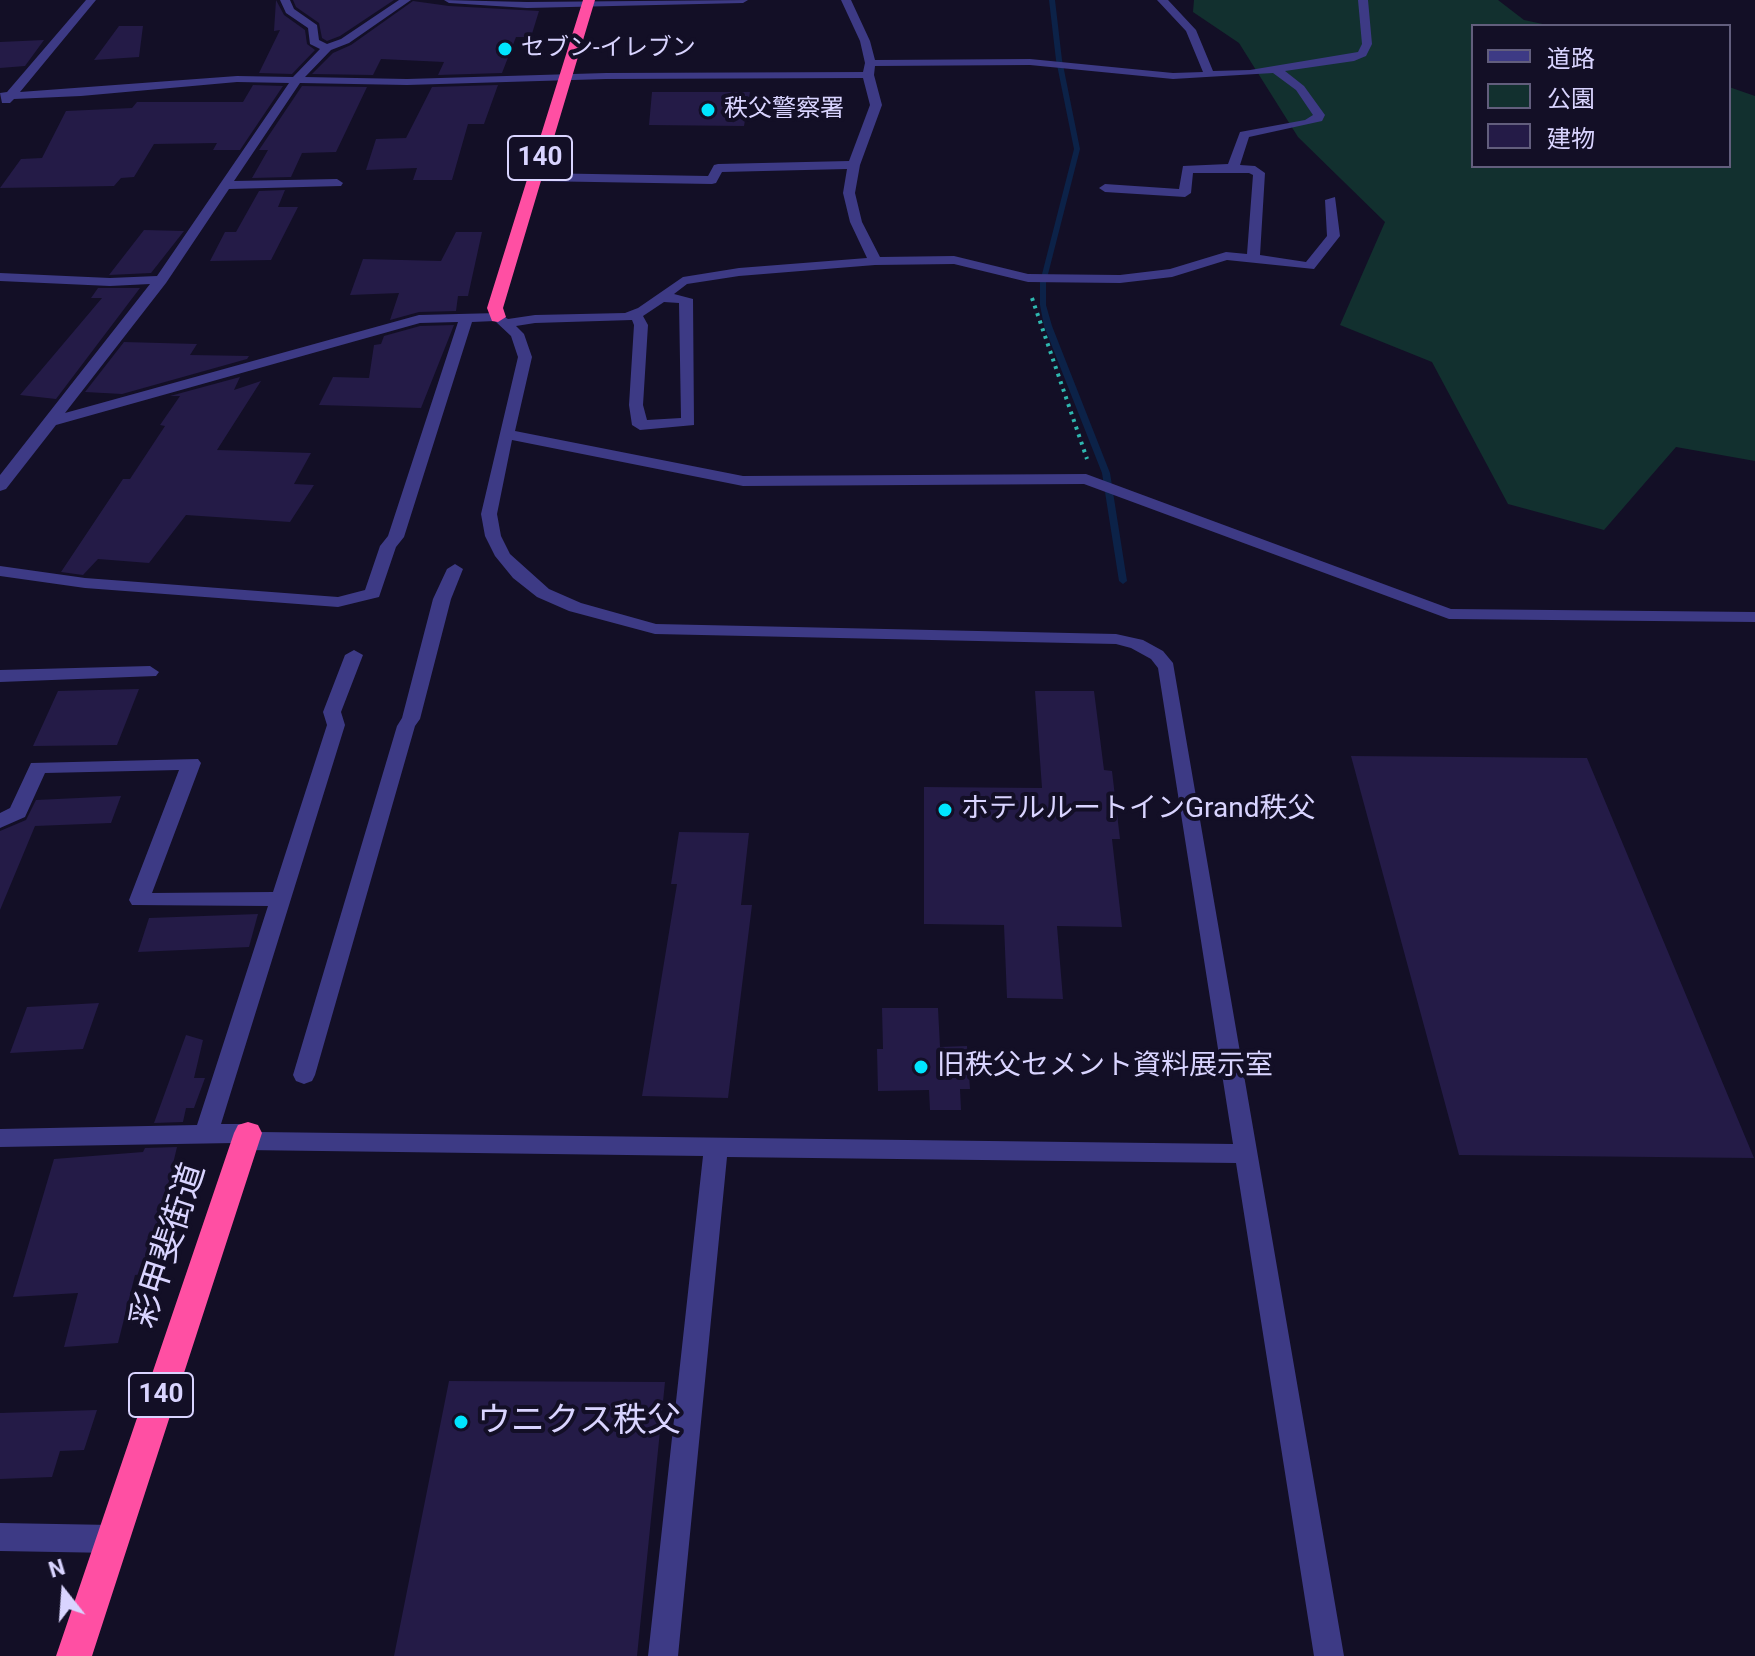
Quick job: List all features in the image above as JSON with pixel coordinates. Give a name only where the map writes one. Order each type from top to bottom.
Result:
[{"type":"highway","name":"140","points":[[502,320],[495,308],[589,2]]},
{"type":"highway","name":"彩甲斐街道","points":[[74,1656],[246,1137]]},
{"type":"street","points":[[0,109],[5,96],[91,0]]},
{"type":"street","points":[[285,0],[290,11],[313,27],[314,42],[327,48]]},
{"type":"street","points":[[0,486],[161,280],[297,79],[327,48],[345,41],[406,0]]},
{"type":"street","points":[[449,0],[527,5],[743,0]]},
{"type":"street","points":[[846,0],[865,41],[876,105],[854,165],[849,193],[856,222],[875,261]]},
{"type":"street","points":[[1162,0],[1191,30],[1210,76]]},
{"type":"street","points":[[5,96],[237,79],[407,82],[1050,64],[1210,76],[1354,58],[1362,54],[1367,44],[1363,0]]},
{"type":"street","points":[[1233,168],[1246,131],[1318,119],[1315,109],[1300,88],[1275,69]]},
{"type":"street","points":[[535,177],[712,180],[718,168],[854,165]]},
{"type":"street","points":[[1105,188],[1185,193],[1187,169],[1251,169],[1259,173],[1253,258]]},
{"type":"street","points":[[225,185],[337,183]]},
{"type":"street","points":[[53,421],[419,319],[502,320],[636,315],[691,278],[875,261],[954,260],[1028,278],[1149,277],[1226,256],[1309,266],[1334,236],[1331,200]]},
{"type":"street","points":[[0,277],[110,282],[161,280]]},
{"type":"street","points":[[636,315],[641,325],[636,405],[640,425],[689,422],[686,299],[663,298]]},
{"type":"street","points":[[0,571],[85,583],[338,602],[373,593],[388,546],[396,537],[466,320]]},
{"type":"street","points":[[502,320],[523,346],[525,357],[491,503],[493,536],[503,556],[543,593],[575,607],[655,629],[1116,639],[1137,644],[1157,655],[1167,667],[1329,1656]]},
{"type":"street","points":[[506,434],[743,481],[1086,479],[1449,614],[1755,617]]},
{"type":"street","points":[[304,1075],[406,726],[411,719],[442,599],[455,569]]},
{"type":"street","points":[[206,1134],[336,725],[332,712],[354,655]]},
{"type":"street","points":[[0,676],[150,672]]},
{"type":"street","points":[[0,821],[18,812],[38,767],[191,763],[139,900],[280,899]]},
{"type":"street","points":[[0,1138],[206,1134],[716,1147],[1248,1154]]},
{"type":"street","points":[[663,1656],[716,1147]]},
{"type":"street","points":[[0,1537],[113,1539]]},
{"type":"path","points":[[1028,278],[1034,306],[1089,463],[1086,479]]},
{"type":"green space","points":[[1194,0],[1498,0],[1524,20],[1543,24],[1471,24],[1471,168],[1731,168],[1731,88],[1755,96],[1755,461],[1676,447],[1604,530],[1508,504],[1432,362],[1340,325],[1385,222],[1298,137],[1239,43],[1193,12]]},
{"type":"building","points":[[276,0],[284,15],[305,30],[307,44],[315,50],[292,74],[259,73],[280,30],[274,31]]},
{"type":"building","points":[[293,0],[394,0],[340,36],[327,41],[322,38],[319,23],[296,7]]},
{"type":"building","points":[[413,1],[539,11],[531,37],[516,37],[502,73],[438,75],[444,62],[381,59],[373,75],[312,74],[333,53],[351,45]]},
{"type":"building","points":[[119,26],[143,26],[139,57],[94,60]]},
{"type":"building","points":[[44,40],[25,66],[0,68],[0,42]]},
{"type":"building","points":[[253,85],[283,86],[240,150],[213,150],[217,143],[154,144],[134,177],[121,178],[114,186],[0,188],[21,159],[42,158],[66,111],[132,108],[137,102],[243,102]]},
{"type":"building","points":[[498,85],[484,124],[468,124],[452,180],[413,180],[417,168],[366,170],[376,139],[406,138],[432,87]]},
{"type":"building","points":[[302,86],[367,87],[336,152],[302,153],[291,177],[252,178],[268,150],[259,150]]},
{"type":"building","points":[[652,92],[750,92],[744,126],[649,125]]},
{"type":"building","points":[[285,190],[278,207],[298,207],[271,260],[210,261],[225,232],[236,232],[259,191]]},
{"type":"building","points":[[144,230],[184,231],[151,273],[109,275]]},
{"type":"building","points":[[456,232],[482,232],[468,296],[458,296],[456,311],[419,312],[390,320],[399,293],[350,295],[363,259],[441,261]]},
{"type":"building","points":[[98,288],[140,288],[56,399],[20,395],[102,298],[91,298]]},
{"type":"building","points":[[454,325],[421,408],[319,405],[333,377],[369,378],[374,345],[381,344],[384,336],[420,326]]},
{"type":"building","points":[[124,342],[197,344],[190,355],[249,356],[122,394],[85,392]]},
{"type":"building","points":[[240,377],[234,390],[261,381],[217,450],[311,453],[294,484],[314,485],[290,522],[186,515],[149,563],[98,559],[83,575],[61,572],[123,479],[130,479],[165,426],[160,425],[180,396],[170,396]]},
{"type":"building","points":[[139,689],[117,745],[33,746],[58,691]]},
{"type":"building","points":[[1035,691],[1094,691],[1104,770],[1112,771],[1120,839],[1112,839],[1122,927],[1057,926],[1063,999],[1007,998],[1004,925],[924,924],[924,787],[1042,788]]},
{"type":"building","points":[[1351,756],[1587,758],[1754,1158],[1459,1155]]},
{"type":"building","points":[[121,796],[111,823],[35,826],[0,910],[0,831],[26,820],[36,800]]},
{"type":"building","points":[[679,832],[749,833],[741,905],[752,905],[728,1098],[642,1096],[677,884],[671,884]]},
{"type":"building","points":[[258,914],[249,947],[138,952],[149,918]]},
{"type":"building","points":[[99,1003],[83,1049],[10,1053],[27,1007]]},
{"type":"building","points":[[882,1008],[938,1008],[940,1047],[967,1046],[970,1089],[960,1089],[961,1110],[930,1110],[929,1090],[878,1091],[877,1049],[883,1049]]},
{"type":"building","points":[[186,1035],[203,1040],[194,1078],[205,1078],[194,1108],[186,1108],[183,1122],[154,1123]]},
{"type":"building","points":[[177,1147],[147,1274],[135,1275],[118,1343],[64,1347],[78,1293],[13,1297],[54,1159]]},
{"type":"building","points":[[449,1381],[665,1382],[637,1656],[394,1656]]},
{"type":"building","points":[[97,1410],[84,1450],[60,1451],[52,1477],[0,1479],[0,1413]]},
{"type":"waterway","points":[[1052,0],[1059,60],[1077,149],[1043,282],[1043,305],[1048,326],[1106,473],[1123,581]]},
{"type":"place","name":"セブン-イレブン","points":[[505,49]]},
{"type":"place","name":"秩父警察署","points":[[708,110]]},
{"type":"place","name":"ホテルルートインGrand秩父","points":[[945,810]]},
{"type":"place","name":"旧秩父セメント資料展示室","points":[[921,1067]]},
{"type":"place","name":"ウニクス秩父","points":[[461,1422]]}]
